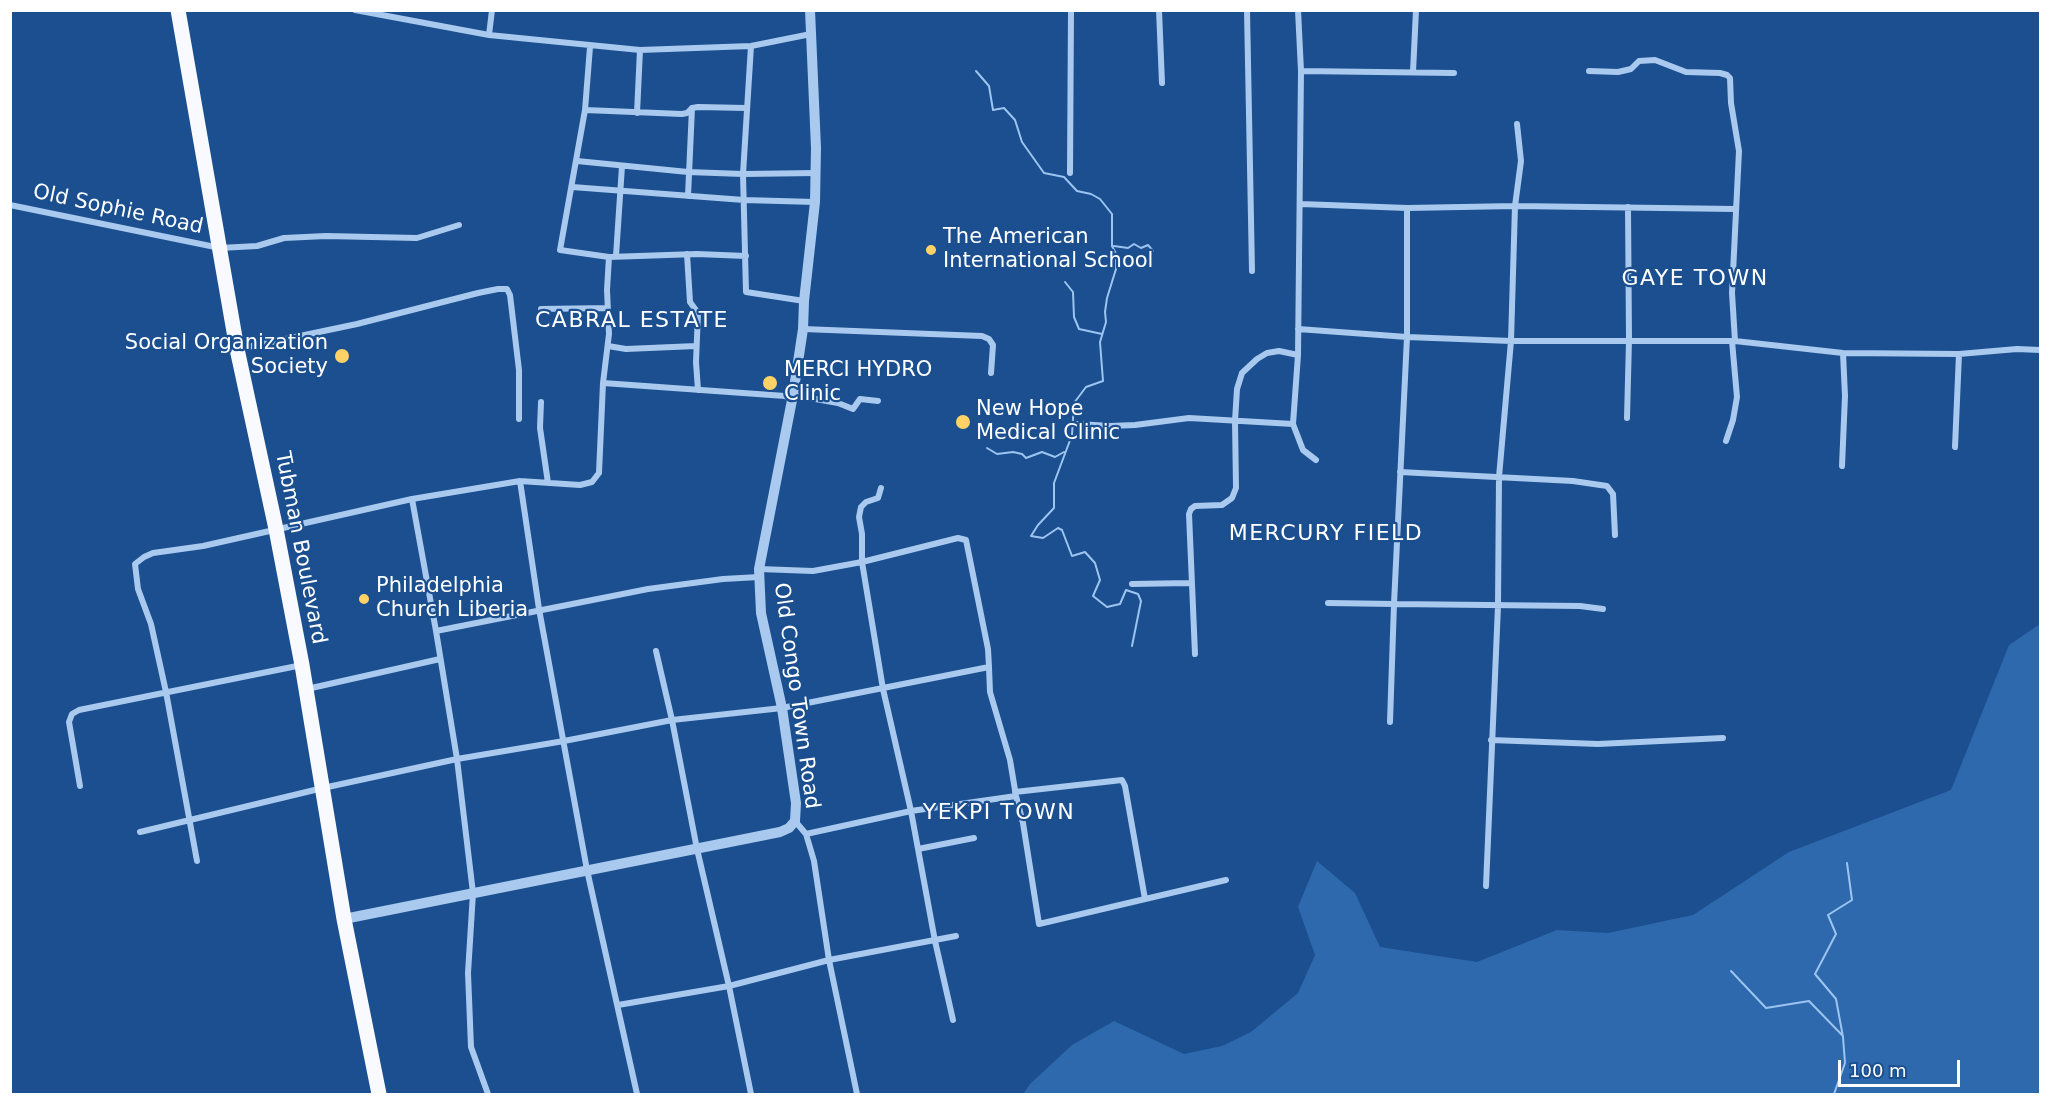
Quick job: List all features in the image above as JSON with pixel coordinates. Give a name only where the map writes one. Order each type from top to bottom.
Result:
[{"type":"highway","name":"Tubman Boulevard","points":[[178,10],[237,349],[276,529],[302,665],[344,920],[379,1095]]},
{"type":"street","points":[[355,10],[489,35],[640,50],[751,46],[811,34]]},
{"type":"street","points":[[489,35],[492,10]]},
{"type":"street","name":"Old Congo Town Road","points":[[344,920],[473,892],[780,832],[789,828],[795,821],[796,803],[782,708],[761,613],[759,573],[793,398],[803,329],[815,202],[810,10]]},
{"type":"street","points":[[1070,173],[1071,10]]},
{"type":"street","points":[[1159,10],[1162,84]]},
{"type":"street","points":[[1247,10],[1252,271]]},
{"type":"street","points":[[1298,10],[1301,71],[1301,204],[1298,355],[1293,424],[1303,450],[1316,460]]},
{"type":"street","points":[[1413,72],[1416,10]]},
{"type":"street","points":[[590,46],[585,110],[560,249],[612,256],[687,254],[746,256]]},
{"type":"street","points":[[751,46],[743,174],[746,292],[804,301]]},
{"type":"street","points":[[637,113],[640,50]]},
{"type":"street","points":[[1589,71],[1618,72],[1631,69],[1640,61],[1655,60],[1686,72],[1727,75],[1730,78],[1731,103],[1739,151],[1732,293],[1737,397],[1726,441]]},
{"type":"street","points":[[1301,71],[1454,73]]},
{"type":"street","points":[[585,110],[682,114],[692,108],[746,108]]},
{"type":"street","points":[[688,196],[692,108]]},
{"type":"street","points":[[1486,886],[1498,606],[1499,477],[1511,340],[1515,206],[1521,161],[1517,124]]},
{"type":"street","points":[[577,161],[688,172],[816,173]]},
{"type":"street","points":[[197,861],[166,692],[151,624],[138,589],[135,564],[144,556],[153,553],[203,546],[412,500],[520,481],[580,485],[592,482],[599,473],[603,383],[608,346],[608,308],[622,166]]},
{"type":"street","points":[[572,187],[744,200],[815,202]]},
{"type":"street","points":[[1301,204],[1407,208],[1515,206],[1735,209]]},
{"type":"street","name":"Old Sophie Road","points":[[10,205],[219,248],[257,246],[284,238],[417,238],[459,225]]},
{"type":"street","points":[[1627,418],[1628,207]]},
{"type":"street","points":[[1390,722],[1407,337],[1407,208]]},
{"type":"street","points":[[687,254],[690,302],[698,313],[696,346],[698,390]]},
{"type":"street","points":[[237,349],[357,324],[478,293],[498,289],[507,290],[512,306],[519,370],[519,419]]},
{"type":"street","points":[[541,309],[608,308]]},
{"type":"street","points":[[803,329],[982,336],[989,339],[993,345],[991,373]]},
{"type":"street","points":[[1298,329],[1407,337],[1511,340],[1733,341],[1843,353],[1959,354],[2040,350]]},
{"type":"street","points":[[608,346],[626,350],[696,346]]},
{"type":"street","points":[[1195,654],[1190,583],[1189,514],[1195,506],[1222,505],[1232,498],[1236,488],[1235,422],[1237,389],[1242,373],[1267,353],[1279,351],[1298,355]]},
{"type":"street","points":[[1842,466],[1845,396],[1843,353]]},
{"type":"street","points":[[1955,447],[1959,354]]},
{"type":"street","points":[[603,383],[785,396],[838,403],[853,409],[857,407],[860,399],[878,401]]},
{"type":"street","points":[[541,402],[540,428],[548,483]]},
{"type":"street","points":[[1078,424],[1135,425],[1189,418],[1293,424]]},
{"type":"street","points":[[1400,472],[1573,481],[1607,486],[1613,494],[1615,535]]},
{"type":"street","points":[[520,481],[540,609],[587,870],[637,1095]]},
{"type":"street","points":[[881,488],[879,498],[866,502],[861,507],[859,517],[862,534],[862,562],[883,689],[911,812],[935,941],[953,1020]]},
{"type":"street","points":[[412,500],[457,759],[473,892],[468,974],[471,1047],[488,1095]]},
{"type":"street","points":[[436,631],[648,589],[759,573],[813,571],[862,562],[958,538],[966,540],[988,649],[990,692],[1010,760],[1040,924],[1226,880]]},
{"type":"street","points":[[1132,584],[1190,583]]},
{"type":"street","points":[[1328,603],[1580,606],[1603,609]]},
{"type":"street","points":[[656,651],[751,1095]]},
{"type":"street","points":[[306,689],[440,659]]},
{"type":"street","points":[[80,786],[69,722],[72,714],[79,710],[302,665]]},
{"type":"street","points":[[140,832],[323,788],[457,759],[672,720],[782,708],[989,667]]},
{"type":"street","points":[[1491,740],[1598,744],[1723,738]]},
{"type":"street","points":[[806,834],[911,812],[1016,794],[1122,780],[1125,786],[1145,899]]},
{"type":"street","points":[[795,821],[806,834],[814,861],[829,960],[857,1095]]},
{"type":"street","points":[[918,849],[974,838]]},
{"type":"street","points":[[618,1005],[729,986],[829,960],[956,936]]},
{"type":"shaded area","points":[[2040,624],[2040,1094],[1023,1094],[1030,1084],[1072,1045],[1114,1021],[1184,1054],[1222,1046],[1251,1032],[1298,993],[1315,955],[1298,907],[1317,861],[1355,893],[1380,947],[1477,962],[1557,930],[1608,933],[1693,915],[1789,852],[1951,790],[2009,645]]},
{"type":"waterway","points":[[976,71],[989,86],[993,110],[1004,108],[1015,120],[1022,142],[1044,173],[1064,177],[1077,191],[1100,199],[1112,214],[1112,246],[1116,254],[1116,269],[1107,298],[1106,322],[1100,342],[1103,381],[1086,387],[1074,403],[1072,435],[1054,483],[1054,508],[1031,536],[1043,538],[1058,528],[1062,530],[1072,556],[1085,552],[1095,563],[1100,580],[1093,596],[1107,607],[1120,604],[1126,590],[1138,594],[1141,601],[1132,646]]},
{"type":"waterway","points":[[1114,246],[1128,248],[1134,244],[1141,248],[1148,245],[1153,251]]},
{"type":"waterway","points":[[1065,282],[1073,292],[1074,317],[1079,329],[1102,334]]},
{"type":"waterway","points":[[987,448],[997,454],[1013,452],[1022,454],[1026,458],[1042,452],[1055,457],[1064,452]]},
{"type":"waterway","points":[[1834,1094],[1845,1063],[1843,1037],[1836,999],[1815,974],[1836,934],[1828,915],[1852,900],[1847,863]]},
{"type":"waterway","points":[[1731,971],[1766,1008],[1809,1001],[1842,1035]]},
{"type":"place","name":"The American International School","points":[[931,250]]},
{"type":"place","name":"Social Organization Society","points":[[342,356]]},
{"type":"place","name":"MERCI HYDRO Clinic","points":[[770,383]]},
{"type":"place","name":"New Hope Medical Clinic","points":[[963,422]]},
{"type":"place","name":"Philadelphia Church Liberia","points":[[364,599]]},
{"type":"district","name":"GAYE TOWN","points":[[1695,279]]},
{"type":"district","name":"CABRAL ESTATE","points":[[632,321]]},
{"type":"district","name":"MERCURY FIELD","points":[[1326,534]]},
{"type":"district","name":"YEKPI TOWN","points":[[999,813]]}]
